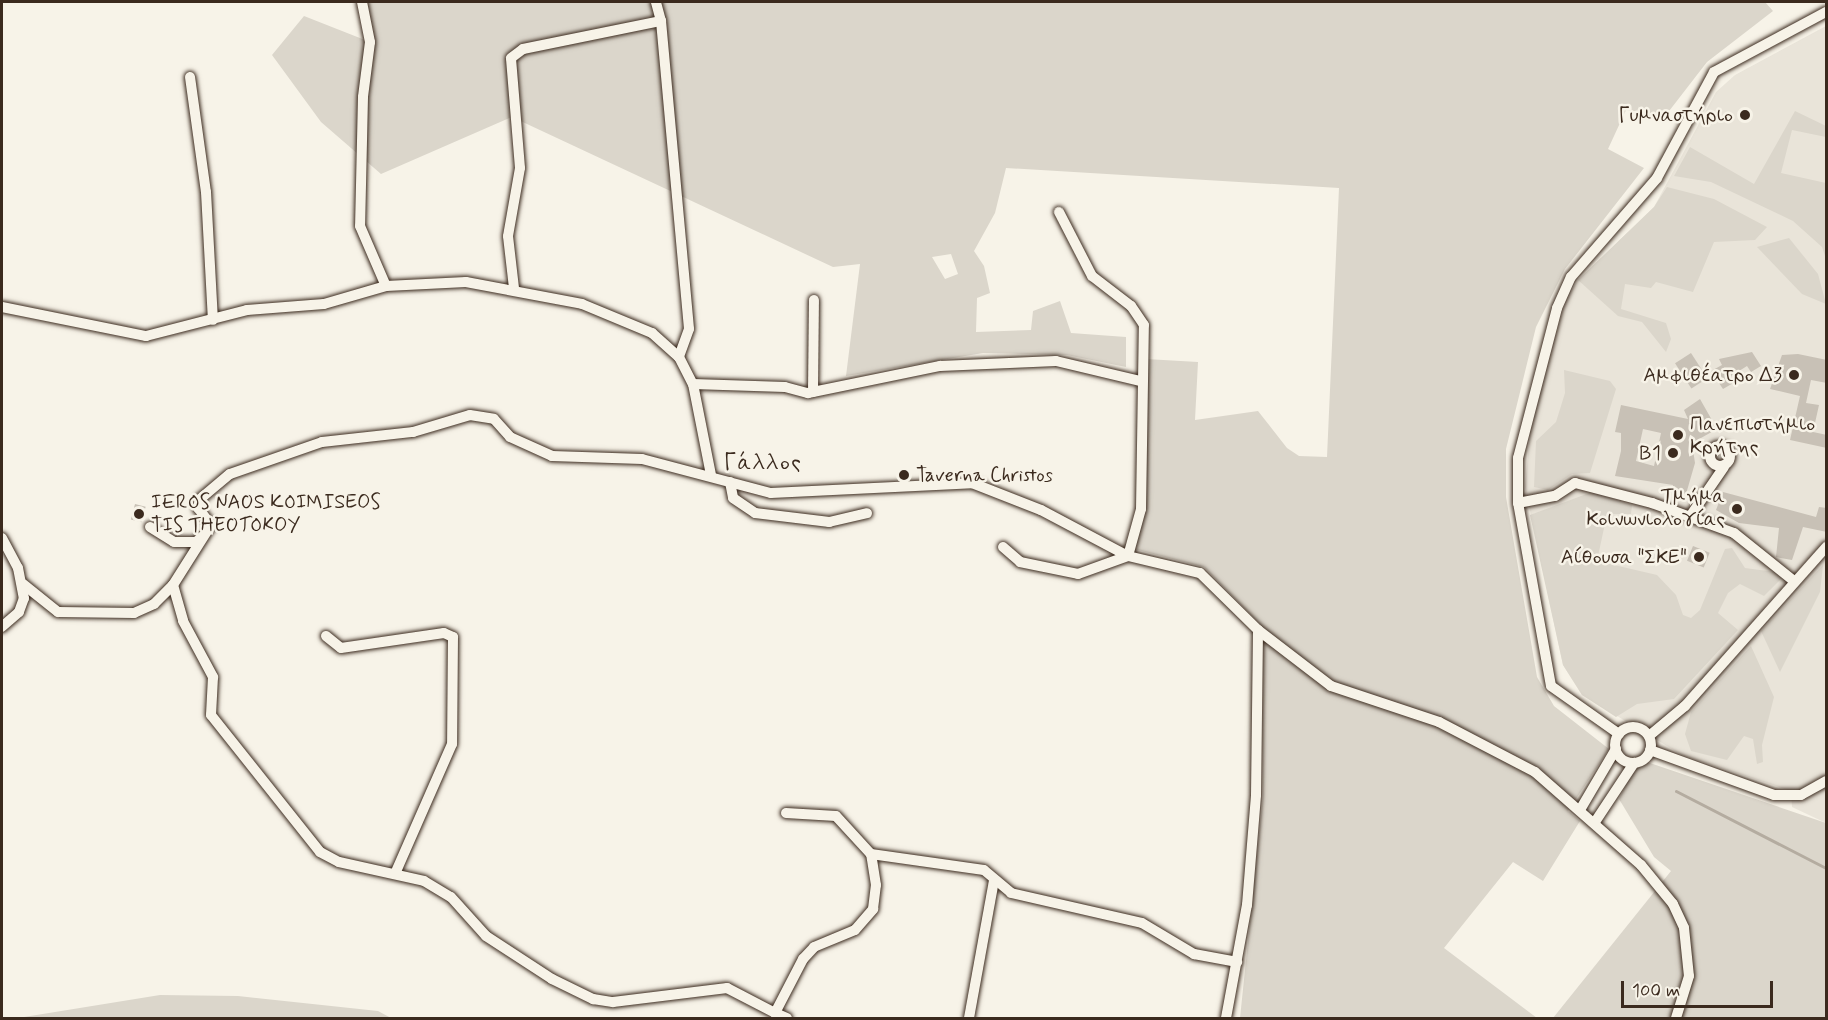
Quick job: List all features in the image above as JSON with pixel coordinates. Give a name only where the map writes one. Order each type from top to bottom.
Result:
[{"type":"street","points":[[362,2],[370,42],[363,97],[360,226],[386,286]]},
{"type":"street","points":[[656,2],[660,21],[689,329],[679,357]]},
{"type":"street","points":[[1619,734],[1551,686],[1518,503],[1525,423],[1571,278],[1658,178],[1714,72],[1827,12]]},
{"type":"street","points":[[514,288],[508,236],[520,168],[511,58],[523,49],[660,21]]},
{"type":"street","points":[[190,77],[206,192],[213,320]]},
{"type":"street","points":[[1059,212],[1092,276],[1131,306],[1144,325],[1140,381],[1141,509],[1128,556]]},
{"type":"street","points":[[2,307],[146,336],[213,320],[247,309],[324,304],[386,286],[466,282],[514,288],[582,303],[635,324],[679,357],[693,384],[711,475]]},
{"type":"street","points":[[813,392],[814,300]]},
{"type":"street","points":[[693,384],[813,392],[940,366],[1056,361],[1140,381]]},
{"type":"street","points":[[2,538],[23,584],[58,612],[134,613],[154,604],[173,585],[208,531],[208,518],[198,508],[200,499],[230,474],[322,442],[413,432],[470,415],[494,419],[510,437],[559,458],[642,459],[711,475],[763,492],[803,494],[881,484],[972,483],[1041,510],[1128,556],[1200,573],[1258,630],[1331,686],[1439,722],[1534,772],[1595,822],[1659,884],[1677,912],[1689,976],[1676,1018]]},
{"type":"street","points":[[1691,515],[1724,467]]},
{"type":"street","points":[[730,482],[733,498],[755,513],[829,522],[867,513]]},
{"type":"street","points":[[1518,503],[1555,496],[1575,483],[1667,508],[1691,515],[1734,533],[1794,581]]},
{"type":"street","points":[[150,527],[174,542],[196,542],[208,531]]},
{"type":"street","points":[[1004,547],[1020,562],[1065,573],[1128,556]]},
{"type":"street","points":[[1649,736],[1685,706],[1794,581],[1827,547]]},
{"type":"street","points":[[2,627],[19,612],[23,584]]},
{"type":"street","points":[[173,585],[183,621],[213,676],[216,722],[320,852],[424,881],[451,897],[486,936],[552,979],[594,999],[613,1002],[727,988],[787,1018]]},
{"type":"street","points":[[1226,1018],[1237,962],[1256,795],[1258,630]]},
{"type":"street","points":[[326,636],[341,648],[444,633],[453,637],[452,744],[395,874]]},
{"type":"street","points":[[1619,734],[1635,727],[1649,736]]},
{"type":"street","points":[[1580,810],[1616,749],[1619,734]]},
{"type":"street","points":[[1649,736],[1650,750]]},
{"type":"street","points":[[1616,749],[1634,763]]},
{"type":"street","points":[[1595,822],[1634,763],[1650,750]]},
{"type":"street","points":[[1650,750],[1774,795],[1802,795],[1827,781]]},
{"type":"street","points":[[775,1013],[814,947],[855,930],[873,909],[876,885],[871,854],[836,816],[786,813]]},
{"type":"street","points":[[871,854],[971,868],[994,880],[1011,893],[1142,923],[1194,954],[1237,962]]},
{"type":"street","points":[[969,1018],[994,880]]},
{"type":"shaded area","points":[[362,2],[1765,2],[1773,11],[1707,62],[1666,115],[1626,110],[1608,149],[1644,168],[1565,269],[1536,327],[1506,449],[1506,497],[1537,677],[1554,706],[1609,749],[1568,811],[1580,821],[1543,881],[1513,862],[1444,948],[1537,1018],[1240,1018],[1263,797],[1262,626],[1204,567],[1134,549],[1146,359],[1198,362],[1195,420],[1258,411],[1287,448],[1299,456],[1327,457],[1339,188],[1006,168],[995,213],[974,251],[984,266],[990,293],[977,298],[976,332],[1031,330],[1033,311],[1060,301],[1071,333],[1126,337],[1126,367],[1067,355],[983,353],[846,376],[860,264],[833,267],[512,117],[381,174],[321,122],[272,55],[304,16],[370,42]],"holes":[[[951,254],[958,274],[945,279],[932,257]]]},
{"type":"shaded area","name":"Πανεπιστήμιο Κρήτης","points":[[1826,26],[1826,823],[1792,807],[1791,791],[1682,755],[1582,695],[1563,665],[1525,487],[1531,422],[1566,299],[1578,280],[1654,207],[1716,92],[1735,75]]},
{"type":"shaded area","points":[[1795,111],[1826,126],[1826,137],[1792,130],[1781,173],[1826,183],[1826,259],[1822,247],[1793,221],[1711,182],[1674,176],[1690,147],[1754,184]]},
{"type":"shaded area","points":[[1667,187],[1714,199],[1767,227],[1755,240],[1714,242],[1693,292],[1656,282],[1651,288],[1625,284],[1621,309],[1666,323],[1671,339],[1666,352],[1642,322],[1618,316],[1578,280],[1654,207]]},
{"type":"shaded area","points":[[1789,238],[1818,274],[1826,304],[1802,294],[1757,247]]},
{"type":"shaded area","points":[[1564,370],[1610,381],[1616,389],[1590,473],[1572,474],[1548,490],[1534,487],[1536,441],[1556,422],[1565,393]]},
{"type":"shaded area","points":[[1592,492],[1632,505],[1631,514],[1607,514],[1597,561],[1657,575],[1676,595],[1683,615],[1691,618],[1700,610],[1725,549],[1732,548],[1745,568],[1775,572],[1782,578],[1764,596],[1740,584],[1728,593],[1718,613],[1738,630],[1674,699],[1637,704],[1616,717],[1582,695],[1563,665],[1530,515]]},
{"type":"shaded area","points":[[1823,565],[1820,592],[1780,672],[1761,631]]},
{"type":"shaded area","points":[[1751,646],[1774,697],[1762,745],[1763,762],[1757,764],[1753,739],[1744,736],[1727,760],[1691,751],[1685,734],[1691,712]]},
{"type":"shaded area","points":[[1647,762],[1826,823],[1826,1018],[1553,1018],[1671,871],[1654,857],[1619,799],[1635,767]]},
{"type":"shaded area","points":[[160,995],[238,996],[378,1011],[391,1018],[18,1018]]},
{"type":"building","points":[[1752,352],[1761,366],[1751,372],[1747,366],[1731,376],[1735,382],[1723,389],[1711,371],[1722,365],[1719,359]]},
{"type":"building","points":[[1691,353],[1707,378],[1691,389],[1675,363]]},
{"type":"building","points":[[1798,354],[1827,360],[1827,383],[1811,380],[1806,403],[1819,405],[1813,432],[1827,435],[1827,448],[1790,440],[1800,396],[1770,389],[1782,355]]},
{"type":"building","points":[[1700,399],[1717,429],[1692,443],[1695,463],[1686,494],[1672,492],[1673,485],[1615,476],[1621,451],[1621,433],[1615,432],[1621,405],[1688,419],[1684,410]],"holes":[[[1643,429],[1661,433],[1654,466],[1636,461]]]},
{"type":"building","points":[[1723,492],[1816,517],[1819,507],[1827,508],[1827,532],[1803,527],[1792,560],[1776,557],[1779,528],[1739,523],[1716,510]]},
{"type":"building","name":"IEROS NAOS KOIMISEOS TIS THEOTOKOY","points":[[135,504],[146,507],[141,522],[131,519]]},
{"type":"building","name":"Αίθουσα \"ΣΚΕ\"","points":[[1693,546],[1710,553],[1704,568],[1687,561]]},
{"type":"waterway","points":[[1676,791],[1826,868]]},
{"type":"place","name":"Γυμναστήριο","points":[[1745,115]]},
{"type":"place","name":"Αμφιθέατρο Δ3","points":[[1794,375]]},
{"type":"place","name":"Πανεπιστήμιο Κρήτης","points":[[1678,435]]},
{"type":"place","name":"Β1","points":[[1673,453]]},
{"type":"place","name":"Taverna Christos","points":[[904,475]]},
{"type":"place","name":"Τμήμα Κοινωνιολογίας","points":[[1737,509]]},
{"type":"place","name":"IEROS NAOS KOIMISEOS TIS THEOTOKOY","points":[[139,514]]},
{"type":"place","name":"Αίθουσα \"ΣΚΕ\"","points":[[1699,557]]},
{"type":"district","name":"Γάλλος","points":[[763,464]]}]
